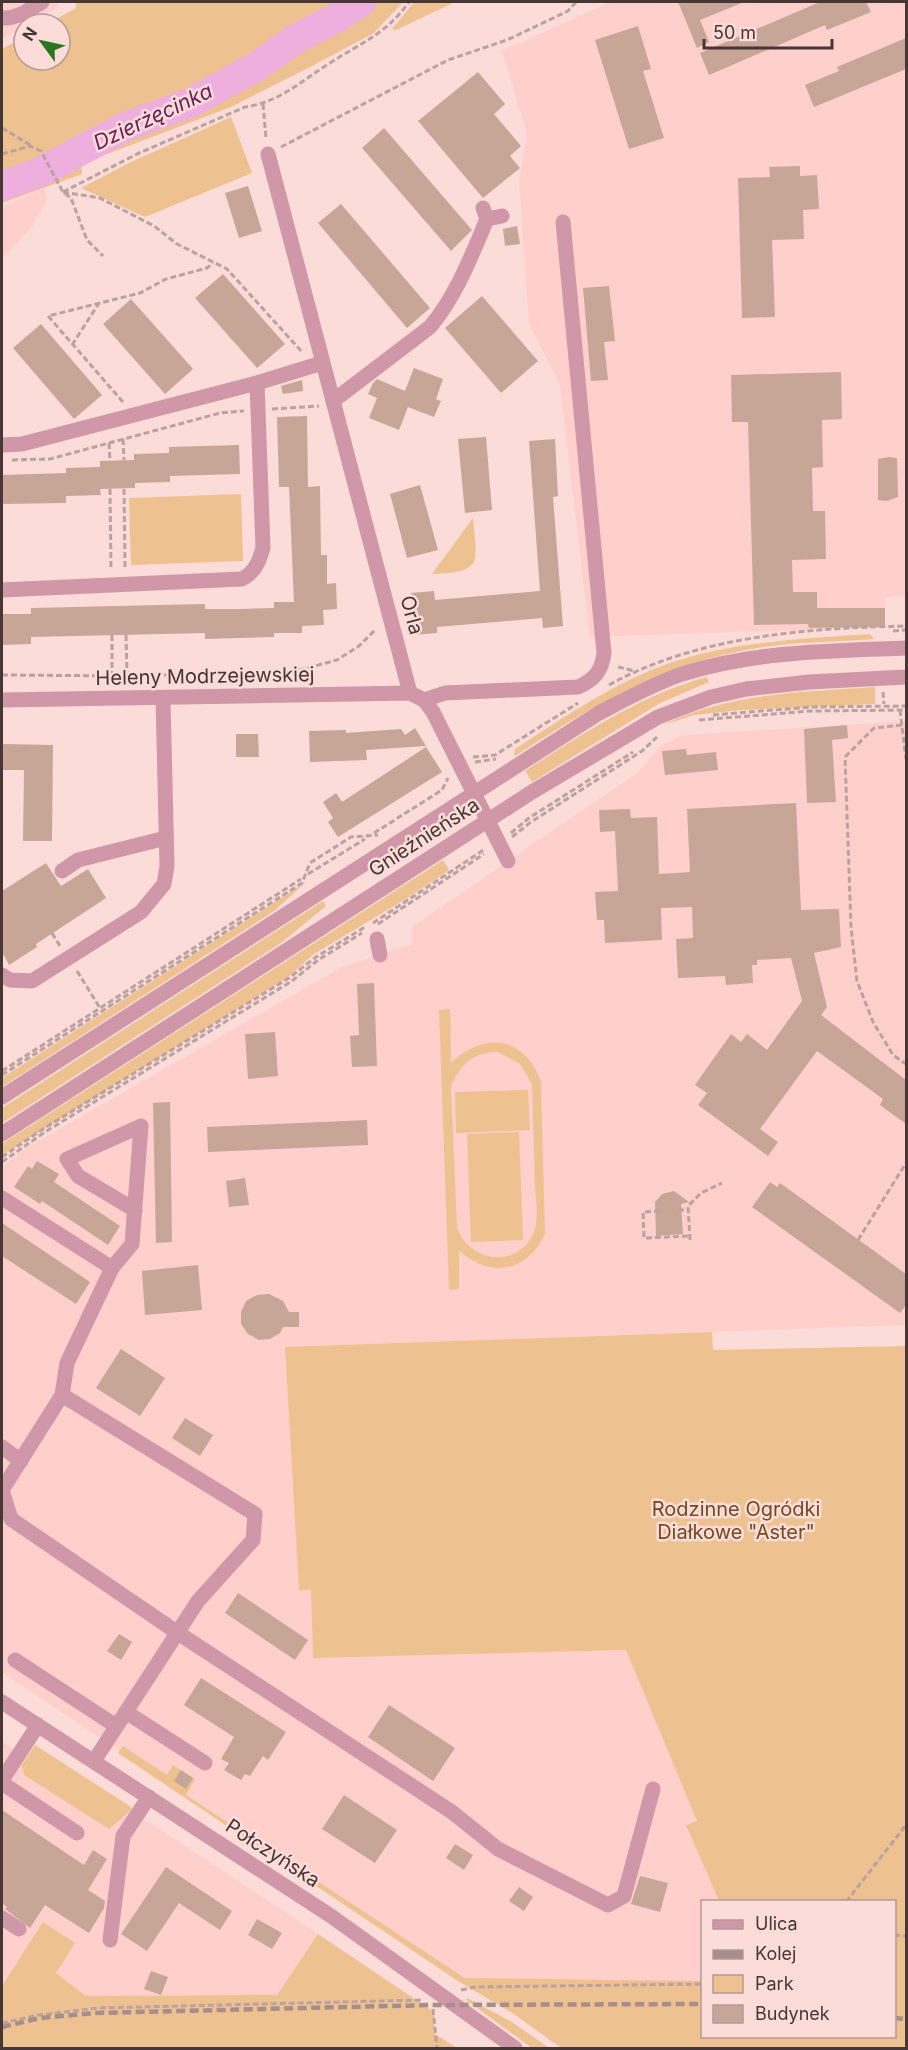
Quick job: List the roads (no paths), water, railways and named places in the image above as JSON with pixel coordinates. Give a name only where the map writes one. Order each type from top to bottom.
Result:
[{"type":"street","points":[[2,18],[9,19],[42,2]]},
{"type":"street","name":"Orla","points":[[268,154],[315,365],[417,696],[433,712],[508,861]]},
{"type":"street","points":[[328,403],[429,327],[442,312],[460,280],[491,215]]},
{"type":"street","name":"Heleny Modrzejewskiej","points":[[2,700],[417,696],[578,687],[592,681],[603,664],[602,636],[563,222]]},
{"type":"street","points":[[6,451],[22,444],[257,383],[315,365]]},
{"type":"street","points":[[2,590],[242,579],[250,575],[259,563],[263,548],[257,383]]},
{"type":"street","name":"Gnieźnieńska","points":[[2,1097],[599,714],[681,675],[765,656],[906,648]]},
{"type":"street","name":"Gnieźnieńska","points":[[2,1134],[616,739],[680,707],[720,694],[761,687],[906,677]]},
{"type":"street","points":[[2,975],[10,980],[32,981],[141,912],[164,884],[167,866],[163,699]]},
{"type":"street","points":[[62,871],[78,860],[166,838]]},
{"type":"street","points":[[377,939],[380,955]]},
{"type":"street","points":[[135,1210],[78,1176],[67,1158],[141,1126],[135,1210],[132,1244],[112,1268],[67,1364],[62,1395],[2,1490],[11,1519],[178,1633],[452,1812],[498,1849],[608,1905],[624,1896],[653,1789]]},
{"type":"street","points":[[2,1198],[112,1268]]},
{"type":"street","points":[[62,1395],[255,1514],[253,1540],[198,1601],[94,1761]]},
{"type":"street","points":[[2,1447],[21,1461]]},
{"type":"street","points":[[15,1660],[116,1726]]},
{"type":"street","name":"Połczyńska","points":[[2,1701],[340,1922],[515,2049]]},
{"type":"street","points":[[126,1712],[205,1763]]},
{"type":"street","points":[[38,1725],[2,1781],[78,1833]]},
{"type":"street","points":[[110,1940],[123,1836],[149,1797]]},
{"type":"street","points":[[2,1918],[19,1929]]},
{"type":"waterway","name":"Dzierżęcinka","points":[[2,186],[38,173],[125,127],[192,102],[256,67],[294,40],[361,2]]},
{"type":"railway","points":[[2,2027],[40,2018],[95,2013],[432,2005],[701,2004]]},
{"type":"railway","points":[[896,2018],[906,2019]]},
{"type":"park label","name":"Rodzinne Ogródki Diałkowe \"Aster\"","points":[[736,1520]]}]
